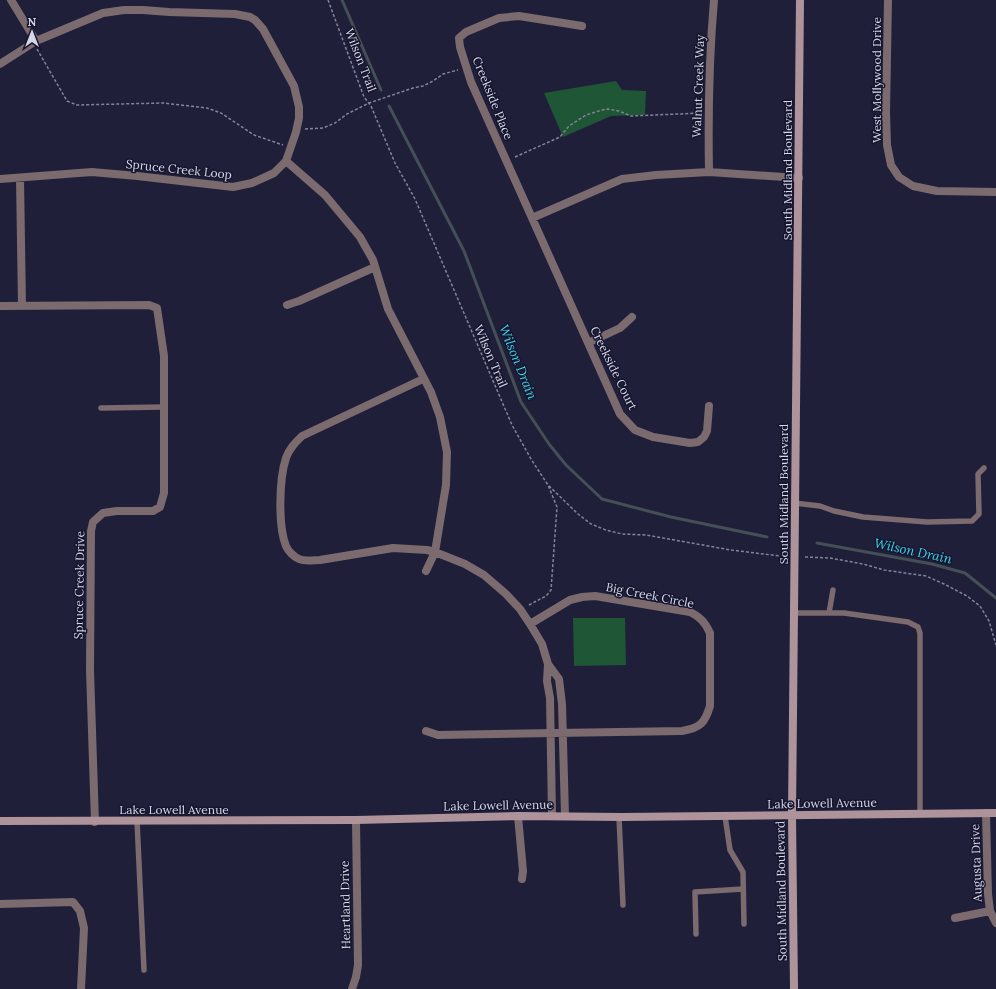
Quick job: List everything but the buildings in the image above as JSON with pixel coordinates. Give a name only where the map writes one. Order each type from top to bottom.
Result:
[{"type":"main road","name":"South Midland Boulevard","points":[[794,989],[792,815],[800,0]]},
{"type":"main road","name":"Lake Lowell Avenue","points":[[0,821],[94,822],[356,820],[552,815],[619,817],[996,813]]},
{"type":"street","points":[[11,0],[34,42]]},
{"type":"street","name":"Walnut Creek Way","points":[[709,172],[708,113],[710,45],[714,0]]},
{"type":"street","name":"West Mollywood Drive","points":[[888,0],[886,112],[887,145],[891,165],[899,177],[913,186],[937,191],[996,192]]},
{"type":"street","points":[[0,64],[34,42],[103,13],[124,10],[235,14],[250,17],[263,29],[294,86],[299,107],[297,128],[286,161],[325,195],[360,237],[373,260],[388,309],[431,392],[440,417],[447,452],[446,485],[435,552],[426,571]]},
{"type":"street","name":"Creekside Place","points":[[552,262],[471,82],[460,47],[459,38],[466,32],[499,18],[519,16],[582,26]]},
{"type":"street","name":"Spruce Creek Loop","points":[[0,179],[92,172],[233,187],[252,183],[274,173],[286,161]]},
{"type":"street","points":[[532,218],[622,179],[656,175],[709,172],[799,178]]},
{"type":"street","points":[[0,306],[22,306],[20,178]]},
{"type":"street","name":"Creekside Court","points":[[552,262],[620,414],[635,430],[653,437],[690,444],[698,442],[704,437],[707,431],[709,406]]},
{"type":"street","points":[[287,305],[300,301],[375,267]]},
{"type":"street","name":"Spruce Creek Drive","points":[[22,306],[149,305],[157,308],[164,356],[164,493],[160,506],[153,511],[117,511],[103,513],[93,522],[91,531],[90,670],[94,822]]},
{"type":"street","points":[[588,343],[620,328],[632,317]]},
{"type":"street","points":[[424,379],[302,436],[289,450],[282,480],[281,526],[286,548],[299,559],[320,560],[393,548],[410,548],[435,552],[465,564],[484,575],[506,594],[520,609],[530,624],[542,644],[548,664],[559,679],[562,694],[565,816]]},
{"type":"street","name":"Big Creek Circle","points":[[426,731],[438,735],[682,731],[694,729],[702,723],[707,715],[710,706],[710,633],[706,623],[700,617],[690,612],[595,596],[570,600],[530,624]]},
{"type":"street","points":[[548,664],[547,681],[550,698],[552,815]]},
{"type":"street","name":"Augusta Drive","points":[[986,813],[988,894],[990,911],[996,923]]},
{"type":"street","points":[[518,816],[523,871],[522,879]]},
{"type":"street","name":"Heartland Drive","points":[[352,989],[358,965],[356,820]]},
{"type":"street","points":[[0,904],[73,902],[80,910],[84,928],[81,989]]},
{"type":"street","name":"Augusta Drive","points":[[954,918],[990,911]]},
{"type":"lane","points":[[101,408],[164,407]]},
{"type":"lane","points":[[794,503],[820,506],[834,511],[863,516],[927,522],[972,520],[979,514],[978,474],[984,468]]},
{"type":"lane","points":[[829,613],[833,590]]},
{"type":"lane","points":[[794,613],[844,613],[908,622],[918,627],[920,633],[920,814]]},
{"type":"lane","points":[[725,816],[730,850],[743,872],[744,924]]},
{"type":"lane","points":[[619,817],[622,905]]},
{"type":"lane","points":[[137,821],[144,970]]},
{"type":"lane","points":[[696,934],[695,892],[744,889]]},
{"type":"path","name":"Wilson Trail","points":[[328,0],[364,97],[369,103],[395,163],[415,199],[512,425],[531,459],[548,485],[578,514],[591,524],[606,530],[622,534],[646,535],[731,550],[780,556]]},
{"type":"path","points":[[34,42],[67,101],[72,104],[84,106],[129,103],[163,103],[207,108],[221,113],[254,135],[290,147]]},
{"type":"path","points":[[297,128],[323,128],[369,103],[423,86],[433,82],[443,74],[467,69]]},
{"type":"path","points":[[505,159],[516,156],[560,137],[569,126],[586,115],[602,110],[608,109],[619,111],[631,116],[708,113]]},
{"type":"path","points":[[520,609],[546,596],[551,590],[557,508],[548,485]]},
{"type":"path","points":[[805,557],[830,558],[863,564],[884,570],[926,576],[944,584],[967,596],[980,606],[989,621],[996,645]]},
{"type":"green space","points":[[616,81],[622,90],[646,91],[645,115],[611,116],[563,137],[544,93]]},
{"type":"green space","points":[[573,618],[625,618],[626,665],[574,666]]},
{"type":"waterway","name":"Wilson Drain","points":[[342,0],[381,90]]},
{"type":"waterway","name":"Wilson Drain","points":[[389,106],[464,251],[521,402],[549,444],[566,465],[602,499],[671,517],[767,537]]},
{"type":"waterway","name":"Wilson Drain","points":[[817,543],[932,564],[965,573],[996,598]]}]
